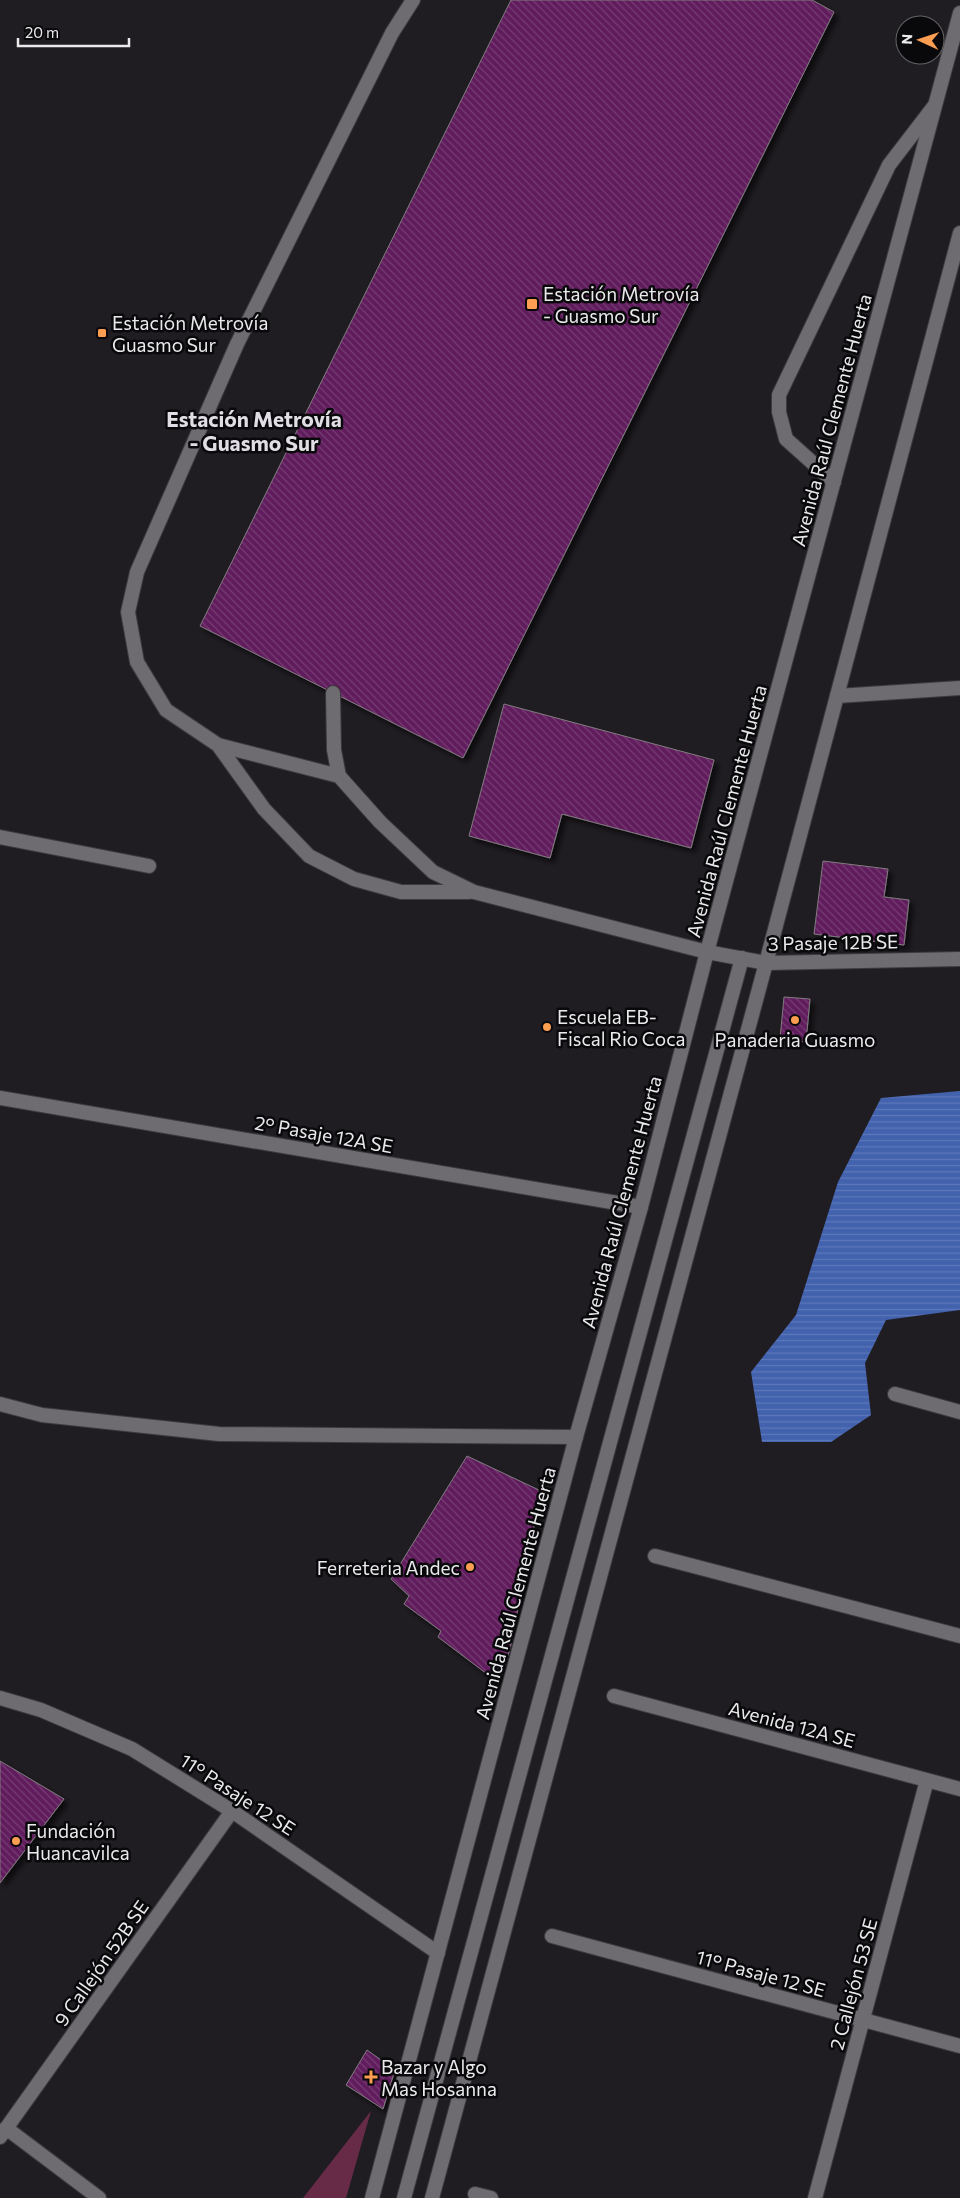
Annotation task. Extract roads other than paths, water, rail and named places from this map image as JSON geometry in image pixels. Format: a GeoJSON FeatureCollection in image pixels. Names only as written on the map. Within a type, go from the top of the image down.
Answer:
{"type":"FeatureCollection","features":[{"type":"Feature","properties":{"kind":"street"},"geometry":{"type":"LineString","coordinates":[[340,776],[218,745],[166,710],[137,662],[128,612],[137,572],[237,344],[392,33],[413,0]]}},
{"type":"Feature","properties":{"kind":"street","name":"Avenida Raúl Clemente Huerta"},"geometry":{"type":"LineString","coordinates":[[372,2198],[576,1437],[641,1207],[707,952],[960,13]]}},
{"type":"Feature","properties":{"kind":"street"},"geometry":{"type":"LineString","coordinates":[[834,482],[786,439],[780,412],[779,395],[889,165],[935,104]]}},
{"type":"Feature","properties":{"kind":"street"},"geometry":{"type":"LineString","coordinates":[[432,2198],[766,963],[960,233]]}},
{"type":"Feature","properties":{"kind":"street"},"geometry":{"type":"LineString","coordinates":[[837,696],[960,688]]}},
{"type":"Feature","properties":{"kind":"street"},"geometry":{"type":"LineString","coordinates":[[333,693],[334,750],[340,776],[380,822],[432,872],[474,892]]}},
{"type":"Feature","properties":{"kind":"street"},"geometry":{"type":"LineString","coordinates":[[218,745],[264,809],[309,856],[354,878],[401,892],[474,892]]}},
{"type":"Feature","properties":{"kind":"street"},"geometry":{"type":"LineString","coordinates":[[0,837],[33,845],[149,866]]}},
{"type":"Feature","properties":{"kind":"street","name":"3 Pasaje 12B SE"},"geometry":{"type":"LineString","coordinates":[[474,892],[707,952],[766,963],[960,959]]}},
{"type":"Feature","properties":{"kind":"street"},"geometry":{"type":"LineString","coordinates":[[404,2198],[742,958]]}},
{"type":"Feature","properties":{"kind":"street","name":"2° Pasaje 12A SE"},"geometry":{"type":"LineString","coordinates":[[0,1098],[641,1207]]}},
{"type":"Feature","properties":{"kind":"street"},"geometry":{"type":"LineString","coordinates":[[895,1394],[960,1412]]}},
{"type":"Feature","properties":{"kind":"street"},"geometry":{"type":"LineString","coordinates":[[0,1404],[42,1415],[218,1434],[576,1437]]}},
{"type":"Feature","properties":{"kind":"street"},"geometry":{"type":"LineString","coordinates":[[655,1556],[960,1636]]}},
{"type":"Feature","properties":{"kind":"street","name":"Avenida 12A SE"},"geometry":{"type":"LineString","coordinates":[[614,1696],[960,1789]]}},
{"type":"Feature","properties":{"kind":"street","name":"11° Pasaje 12 SE"},"geometry":{"type":"LineString","coordinates":[[0,1698],[41,1710],[132,1749],[232,1811],[438,1953]]}},
{"type":"Feature","properties":{"kind":"street","name":"2 Callejón 53 SE"},"geometry":{"type":"LineString","coordinates":[[815,2198],[928,1780]]}},
{"type":"Feature","properties":{"kind":"street","name":"9 Callejón 52B SE"},"geometry":{"type":"LineString","coordinates":[[3,2132],[232,1811]]}},
{"type":"Feature","properties":{"kind":"street","name":"11° Pasaje 12 SE"},"geometry":{"type":"LineString","coordinates":[[552,1936],[960,2046]]}},
{"type":"Feature","properties":{"kind":"street"},"geometry":{"type":"LineString","coordinates":[[3,2132],[99,2198]]}},
{"type":"Feature","properties":{"kind":"street"},"geometry":{"type":"LineString","coordinates":[[475,2194],[491,2198]]}},
{"type":"Feature","properties":{"kind":"water"},"geometry":{"type":"Polygon","coordinates":[[[960,1091],[960,1310],[886,1320],[865,1363],[871,1415],[831,1442],[762,1442],[751,1372],[796,1315],[838,1182],[881,1098],[960,1091]]]}},
{"type":"Feature","properties":{"kind":"place","name":"Estación Metrovía - Guasmo Sur"},"geometry":{"type":"Point","coordinates":[532,304]}},
{"type":"Feature","properties":{"kind":"place","name":"Estación Metrovía Guasmo Sur"},"geometry":{"type":"Point","coordinates":[102,333]}},
{"type":"Feature","properties":{"kind":"place","name":"Panaderia Guasmo"},"geometry":{"type":"Point","coordinates":[795,1020]}},
{"type":"Feature","properties":{"kind":"place","name":"Escuela EB- Fiscal Rio Coca"},"geometry":{"type":"Point","coordinates":[547,1027]}},
{"type":"Feature","properties":{"kind":"place","name":"Ferreteria Andec"},"geometry":{"type":"Point","coordinates":[470,1567]}},
{"type":"Feature","properties":{"kind":"place","name":"Fundación Huancavilca"},"geometry":{"type":"Point","coordinates":[16,1841]}},
{"type":"Feature","properties":{"kind":"place","name":"Bazar y Algo Mas Hosanna"},"geometry":{"type":"Point","coordinates":[371,2077]}},
{"type":"Feature","properties":{"kind":"district","name":"Estación Metrovía - Guasmo Sur"},"geometry":{"type":"Point","coordinates":[254,430]}}]}
